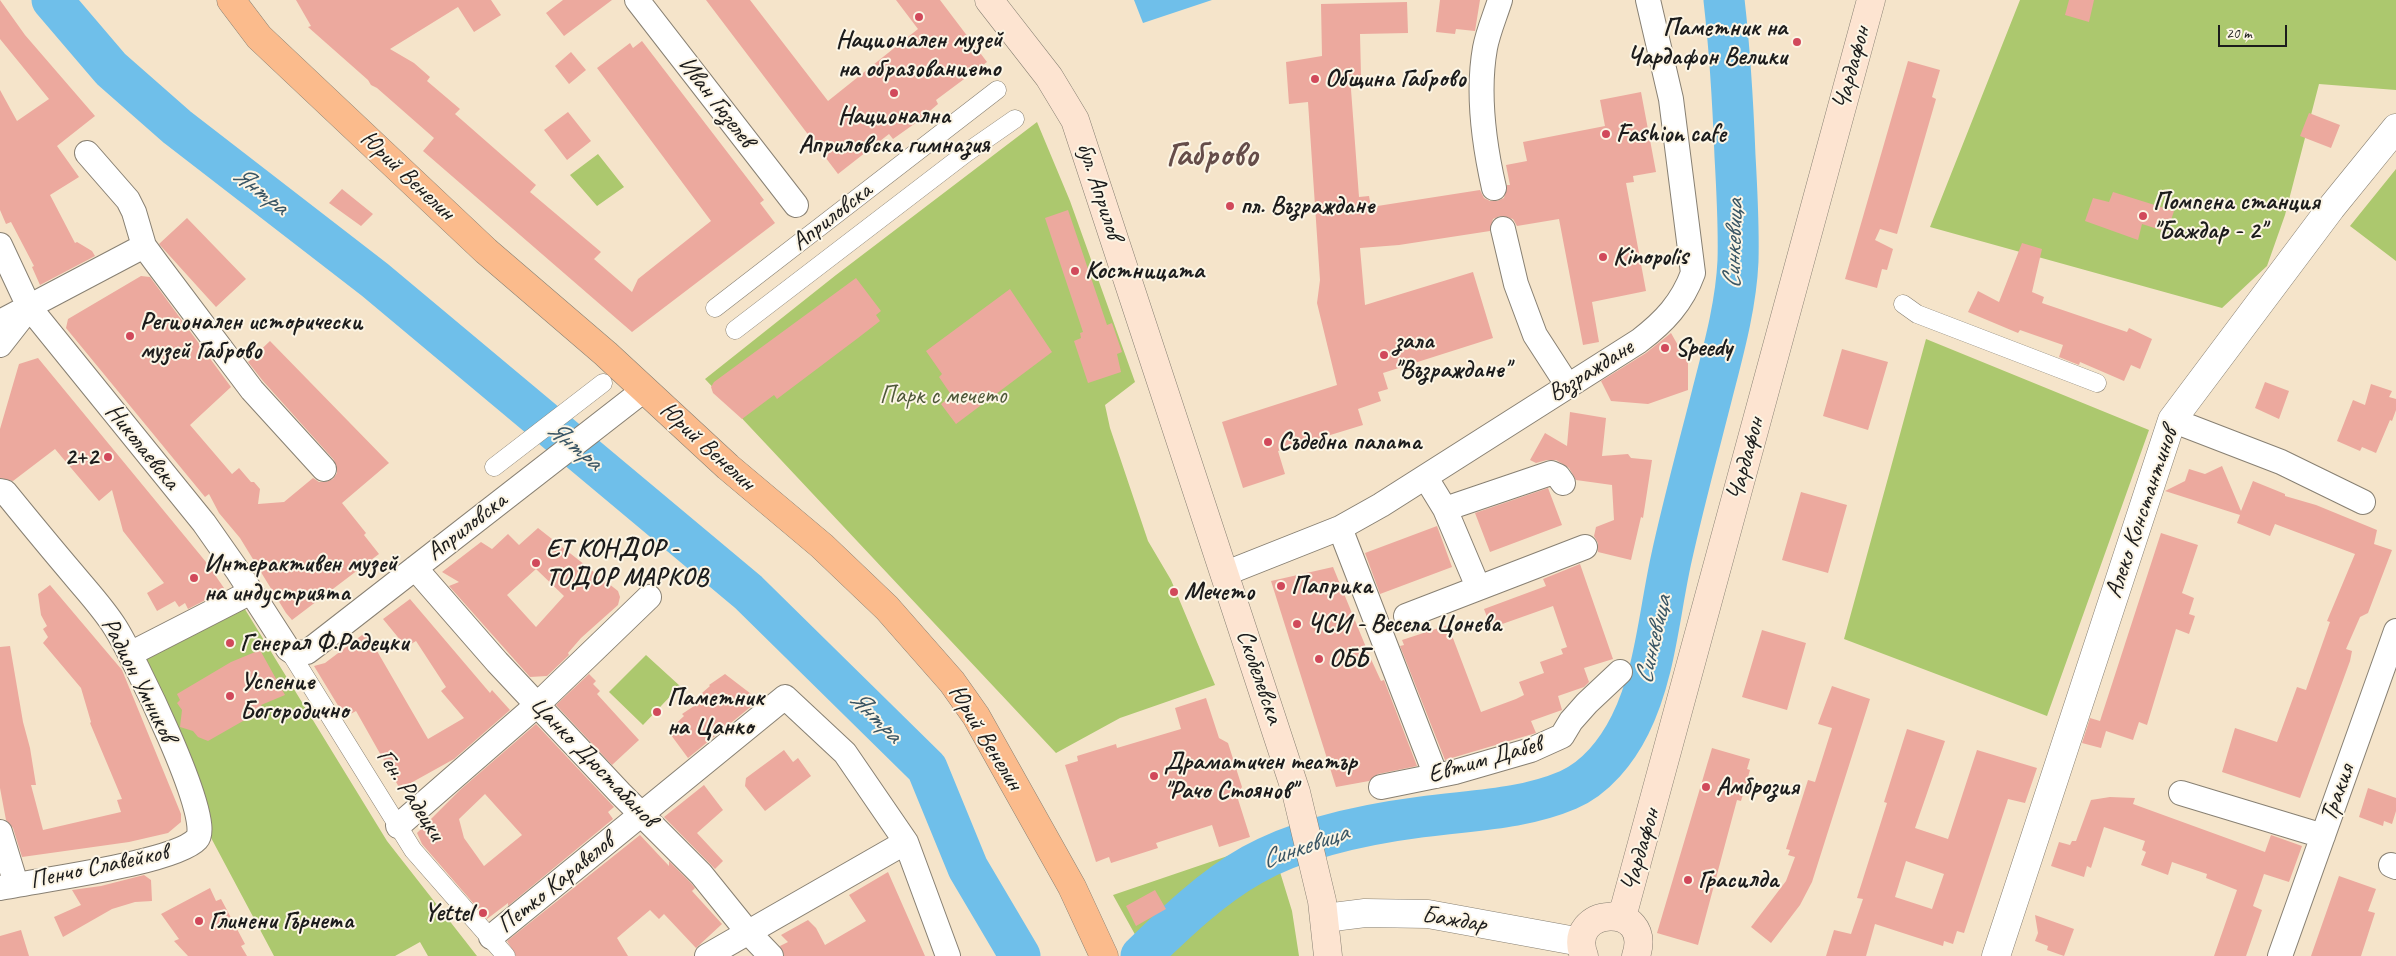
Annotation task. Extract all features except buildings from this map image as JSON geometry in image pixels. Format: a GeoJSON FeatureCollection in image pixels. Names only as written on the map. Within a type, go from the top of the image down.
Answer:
{"type":"FeatureCollection","features":[{"type":"Feature","properties":{"kind":"main road","name":"Юрий Венелин"},"geometry":{"type":"LineString","coordinates":[[231,0],[251,28],[486,251],[606,354],[728,467],[822,546],[887,608],[952,682],[1002,760],[1072,887],[1102,949]]}},
{"type":"Feature","properties":{"kind":"main road","name":"бул. Априлов"},"geometry":{"type":"LineString","coordinates":[[990,0],[1049,77],[1075,120],[1224,574]]}},
{"type":"Feature","properties":{"kind":"main road","name":"Чардафон"},"geometry":{"type":"LineString","coordinates":[[1622,917],[1871,0]]}},
{"type":"Feature","properties":{"kind":"main road","name":"Скобелевска"},"geometry":{"type":"LineString","coordinates":[[1224,574],[1303,813],[1323,908],[1328,956]]}},
{"type":"Feature","properties":{"kind":"main road"},"geometry":{"type":"LineString","coordinates":[[1583,949],[1588,926],[1595,919],[1613,915],[1622,917],[1635,930],[1642,953]]}},
{"type":"Feature","properties":{"kind":"street","name":"Иван Гюзелев"},"geometry":{"type":"LineString","coordinates":[[637,0],[796,205]]}},
{"type":"Feature","properties":{"kind":"street"},"geometry":{"type":"LineString","coordinates":[[1494,188],[1484,131],[1482,89],[1485,48],[1500,0]]}},
{"type":"Feature","properties":{"kind":"street","name":"Възраждане"},"geometry":{"type":"LineString","coordinates":[[1224,574],[1340,528],[1426,478],[1638,341],[1660,324],[1675,308],[1687,289],[1693,273],[1671,99],[1648,0]]}},
{"type":"Feature","properties":{"kind":"street","name":"Априловска"},"geometry":{"type":"LineString","coordinates":[[715,308],[997,90]]}},
{"type":"Feature","properties":{"kind":"street","name":"Априловска"},"geometry":{"type":"LineString","coordinates":[[735,330],[966,153],[1015,119]]}},
{"type":"Feature","properties":{"kind":"street","name":"Алеко Константинов"},"geometry":{"type":"LineString","coordinates":[[1996,956],[2172,420],[2331,208],[2396,128]]}},
{"type":"Feature","properties":{"kind":"street"},"geometry":{"type":"LineString","coordinates":[[87,153],[128,200],[134,212],[144,246],[252,390],[324,469]]}},
{"type":"Feature","properties":{"kind":"street"},"geometry":{"type":"LineString","coordinates":[[1503,229],[1516,284],[1535,335],[1568,386]]}},
{"type":"Feature","properties":{"kind":"street","name":"Николаевска"},"geometry":{"type":"LineString","coordinates":[[0,245],[29,307],[204,523],[288,648]]}},
{"type":"Feature","properties":{"kind":"street"},"geometry":{"type":"LineString","coordinates":[[0,322],[144,246]]}},
{"type":"Feature","properties":{"kind":"street"},"geometry":{"type":"LineString","coordinates":[[1903,304],[1917,314],[2097,383]]}},
{"type":"Feature","properties":{"kind":"street"},"geometry":{"type":"LineString","coordinates":[[0,345],[29,307]]}},
{"type":"Feature","properties":{"kind":"street"},"geometry":{"type":"LineString","coordinates":[[494,467],[601,386]]}},
{"type":"Feature","properties":{"kind":"street","name":"Априловска"},"geometry":{"type":"LineString","coordinates":[[288,648],[294,653],[307,652],[644,390]]}},
{"type":"Feature","properties":{"kind":"street"},"geometry":{"type":"LineString","coordinates":[[2172,420],[2281,462],[2364,502]]}},
{"type":"Feature","properties":{"kind":"street"},"geometry":{"type":"LineString","coordinates":[[1445,509],[1551,473],[1558,476],[1563,483]]}},
{"type":"Feature","properties":{"kind":"street"},"geometry":{"type":"LineString","coordinates":[[1426,478],[1445,509],[1478,587]]}},
{"type":"Feature","properties":{"kind":"street","name":"Радион Умников"},"geometry":{"type":"LineString","coordinates":[[0,491],[5,492],[115,627],[153,700],[198,813]]}},
{"type":"Feature","properties":{"kind":"street"},"geometry":{"type":"LineString","coordinates":[[1340,528],[1436,776]]}},
{"type":"Feature","properties":{"kind":"street"},"geometry":{"type":"LineString","coordinates":[[1406,616],[1585,547]]}},
{"type":"Feature","properties":{"kind":"street","name":"Цанко Дюстабанов"},"geometry":{"type":"LineString","coordinates":[[415,568],[538,704],[701,874],[747,932],[771,956]]}},
{"type":"Feature","properties":{"kind":"street"},"geometry":{"type":"LineString","coordinates":[[130,654],[251,592]]}},
{"type":"Feature","properties":{"kind":"street"},"geometry":{"type":"LineString","coordinates":[[398,826],[538,704],[649,597]]}},
{"type":"Feature","properties":{"kind":"street","name":"Тракия"},"geometry":{"type":"LineString","coordinates":[[2280,956],[2396,630]]}},
{"type":"Feature","properties":{"kind":"street","name":"Ген. Радецки"},"geometry":{"type":"LineString","coordinates":[[288,648],[413,850],[506,956]]}},
{"type":"Feature","properties":{"kind":"street","name":"Евтим Дабев"},"geometry":{"type":"LineString","coordinates":[[1381,787],[1455,772],[1531,750],[1562,736],[1571,721],[1587,703],[1620,672]]}},
{"type":"Feature","properties":{"kind":"street","name":"Петко Каравелов"},"geometry":{"type":"LineString","coordinates":[[490,937],[785,697],[845,752],[906,842]]}},
{"type":"Feature","properties":{"kind":"street"},"geometry":{"type":"LineString","coordinates":[[2181,793],[2323,836]]}},
{"type":"Feature","properties":{"kind":"street","name":"Пенчо Славейков"},"geometry":{"type":"LineString","coordinates":[[8,886],[158,858],[190,846],[199,837],[201,824],[198,813]]}},
{"type":"Feature","properties":{"kind":"street"},"geometry":{"type":"LineString","coordinates":[[0,832],[8,886]]}},
{"type":"Feature","properties":{"kind":"street"},"geometry":{"type":"LineString","coordinates":[[707,956],[906,842],[948,956]]}},
{"type":"Feature","properties":{"kind":"street","name":"Баждар"},"geometry":{"type":"LineString","coordinates":[[1323,908],[1365,913],[1428,914],[1583,949]]}},
{"type":"Feature","properties":{"kind":"street"},"geometry":{"type":"LineString","coordinates":[[747,932],[751,956]]}},
{"type":"Feature","properties":{"kind":"green space"},"geometry":{"type":"Polygon","coordinates":[[[2020,0],[2396,0],[2396,90],[2319,84],[2285,215],[2267,266],[2222,308],[1930,227],[2020,0]]]}},
{"type":"Feature","properties":{"kind":"green space","name":"Парк с мечето"},"geometry":{"type":"Polygon","coordinates":[[[1037,122],[1070,201],[1135,382],[1105,405],[1110,428],[1148,541],[1171,580],[1215,685],[1120,718],[1056,753],[705,379],[836,275],[1037,122]]]}},
{"type":"Feature","properties":{"kind":"green space"},"geometry":{"type":"Polygon","coordinates":[[[598,154],[624,187],[597,206],[570,175],[598,154]]]}},
{"type":"Feature","properties":{"kind":"green space"},"geometry":{"type":"Polygon","coordinates":[[[2396,169],[2396,261],[2350,226],[2396,169]]]}},
{"type":"Feature","properties":{"kind":"green space"},"geometry":{"type":"Polygon","coordinates":[[[1926,339],[2149,430],[2047,716],[1844,639],[1926,339]]]}},
{"type":"Feature","properties":{"kind":"green space"},"geometry":{"type":"Polygon","coordinates":[[[243,606],[387,841],[477,956],[428,956],[420,942],[395,956],[274,956],[209,834],[141,656],[243,606]]]}},
{"type":"Feature","properties":{"kind":"green space"},"geometry":{"type":"Polygon","coordinates":[[[646,655],[680,686],[643,725],[609,692],[646,655]]]}},
{"type":"Feature","properties":{"kind":"green space"},"geometry":{"type":"Polygon","coordinates":[[[1260,845],[1272,846],[1292,911],[1299,956],[1147,956],[1113,895],[1260,845]]]}},
{"type":"Feature","properties":{"kind":"water"},"geometry":{"type":"Polygon","coordinates":[[[1134,0],[1212,0],[1143,23],[1134,0]]]}},
{"type":"Feature","properties":{"kind":"waterway","name":"Янтра"},"geometry":{"type":"LineString","coordinates":[[52,0],[111,69],[177,127],[375,280],[748,592],[927,768],[968,868],[1020,956]]}},
{"type":"Feature","properties":{"kind":"waterway","name":"Синкевица"},"geometry":{"type":"LineString","coordinates":[[1141,956],[1180,919],[1222,884],[1271,855],[1312,840],[1356,828],[1400,820],[1496,808],[1550,797],[1568,790],[1588,778],[1605,763],[1625,735],[1638,706],[1651,665],[1676,539],[1725,346],[1735,295],[1738,261],[1738,208],[1731,78],[1724,0]]}},
{"type":"Feature","properties":{"kind":"place","name":"Национален музей на образованието"},"geometry":{"type":"Point","coordinates":[919,17]}},
{"type":"Feature","properties":{"kind":"place","name":"Паметник на Чардафон Велики"},"geometry":{"type":"Point","coordinates":[1797,42]}},
{"type":"Feature","properties":{"kind":"place","name":"Община Габрово"},"geometry":{"type":"Point","coordinates":[1315,79]}},
{"type":"Feature","properties":{"kind":"place","name":"Национална Априловска гимназия"},"geometry":{"type":"Point","coordinates":[894,93]}},
{"type":"Feature","properties":{"kind":"place","name":"Fashion cafe"},"geometry":{"type":"Point","coordinates":[1606,134]}},
{"type":"Feature","properties":{"kind":"place","name":"пл. Възраждане"},"geometry":{"type":"Point","coordinates":[1230,206]}},
{"type":"Feature","properties":{"kind":"place","name":"Помпена станция \"Баждар - 2\""},"geometry":{"type":"Point","coordinates":[2143,216]}},
{"type":"Feature","properties":{"kind":"place","name":"Kinopolis"},"geometry":{"type":"Point","coordinates":[1603,257]}},
{"type":"Feature","properties":{"kind":"place","name":"Костницата"},"geometry":{"type":"Point","coordinates":[1075,271]}},
{"type":"Feature","properties":{"kind":"place","name":"Регионален исторически музей Габрово"},"geometry":{"type":"Point","coordinates":[130,336]}},
{"type":"Feature","properties":{"kind":"place","name":"Speedy"},"geometry":{"type":"Point","coordinates":[1665,348]}},
{"type":"Feature","properties":{"kind":"place","name":"зала \"Възраждане\""},"geometry":{"type":"Point","coordinates":[1384,355]}},
{"type":"Feature","properties":{"kind":"place","name":"Съдебна палата"},"geometry":{"type":"Point","coordinates":[1268,442]}},
{"type":"Feature","properties":{"kind":"place","name":"2+2"},"geometry":{"type":"Point","coordinates":[108,457]}},
{"type":"Feature","properties":{"kind":"place","name":"ЕТ КОНДОР - ТОДОР МАРКОВ"},"geometry":{"type":"Point","coordinates":[536,563]}},
{"type":"Feature","properties":{"kind":"place","name":"Интерактивен музей на индустрията"},"geometry":{"type":"Point","coordinates":[194,578]}},
{"type":"Feature","properties":{"kind":"place","name":"Паприка"},"geometry":{"type":"Point","coordinates":[1281,586]}},
{"type":"Feature","properties":{"kind":"place","name":"Мечето"},"geometry":{"type":"Point","coordinates":[1174,592]}},
{"type":"Feature","properties":{"kind":"place","name":"ЧСИ - Весела Цонева"},"geometry":{"type":"Point","coordinates":[1297,624]}},
{"type":"Feature","properties":{"kind":"place","name":"Генерал Ф.Радецки"},"geometry":{"type":"Point","coordinates":[230,643]}},
{"type":"Feature","properties":{"kind":"place","name":"ОББ"},"geometry":{"type":"Point","coordinates":[1319,659]}},
{"type":"Feature","properties":{"kind":"place","name":"Успение Богородично"},"geometry":{"type":"Point","coordinates":[230,696]}},
{"type":"Feature","properties":{"kind":"place","name":"Паметник на Цанко"},"geometry":{"type":"Point","coordinates":[657,712]}},
{"type":"Feature","properties":{"kind":"place","name":"Драматичен театър \"Рачо Стоянов\""},"geometry":{"type":"Point","coordinates":[1154,776]}},
{"type":"Feature","properties":{"kind":"place","name":"Амброзия"},"geometry":{"type":"Point","coordinates":[1706,787]}},
{"type":"Feature","properties":{"kind":"place","name":"Грасилда"},"geometry":{"type":"Point","coordinates":[1688,880]}},
{"type":"Feature","properties":{"kind":"place","name":"Yettel"},"geometry":{"type":"Point","coordinates":[483,913]}},
{"type":"Feature","properties":{"kind":"place","name":"Глинени Гърнета"},"geometry":{"type":"Point","coordinates":[199,921]}},
{"type":"Feature","properties":{"kind":"district","name":"Габрово"},"geometry":{"type":"Point","coordinates":[1212,156]}}]}
